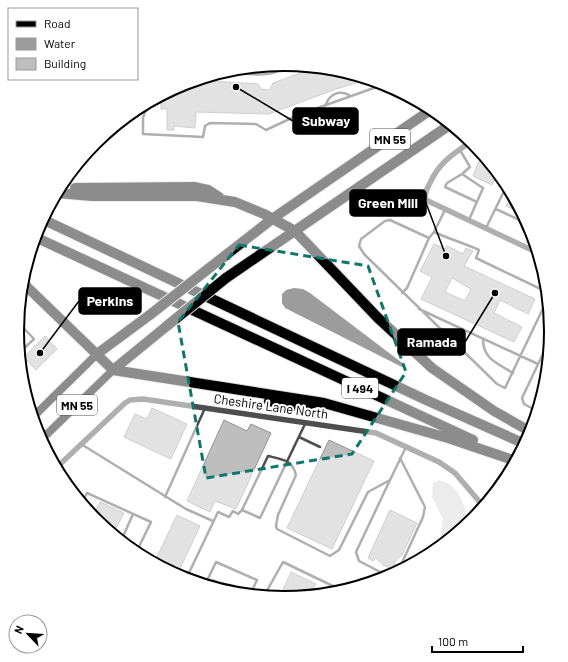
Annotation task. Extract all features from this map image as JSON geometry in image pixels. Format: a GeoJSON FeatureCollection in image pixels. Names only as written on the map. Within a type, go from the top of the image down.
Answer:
{"type":"FeatureCollection","features":[{"type":"Feature","properties":{"kind":"highway","name":"MN 55"},"geometry":{"type":"LineString","coordinates":[[98,354],[272,219],[426,113]]}},
{"type":"Feature","properties":{"kind":"highway","name":"MN 55"},"geometry":{"type":"LineString","coordinates":[[113,370],[226,278],[445,128]]}},
{"type":"Feature","properties":{"kind":"highway"},"geometry":{"type":"LineString","coordinates":[[67,188],[109,189],[194,187],[208,190],[224,200]]}},
{"type":"Feature","properties":{"kind":"highway"},"geometry":{"type":"LineString","coordinates":[[64,194],[92,196],[197,196],[224,200],[264,214],[295,231],[378,318],[432,368],[494,411],[525,428]]}},
{"type":"Feature","properties":{"kind":"highway","name":"I 494"},"geometry":{"type":"LineString","coordinates":[[48,223],[418,396],[519,441]]}},
{"type":"Feature","properties":{"kind":"highway","name":"I 494"},"geometry":{"type":"LineString","coordinates":[[41,240],[511,458]]}},
{"type":"Feature","properties":{"kind":"highway"},"geometry":{"type":"LineString","coordinates":[[28,287],[113,370],[316,402],[448,438],[510,458]]}},
{"type":"Feature","properties":{"kind":"main road","name":"MN 55"},"geometry":{"type":"LineString","coordinates":[[37,412],[98,354]]}},
{"type":"Feature","properties":{"kind":"main road","name":"MN 55"},"geometry":{"type":"LineString","coordinates":[[46,435],[113,370]]}},
{"type":"Feature","properties":{"kind":"street"},"geometry":{"type":"LineString","coordinates":[[466,146],[444,161],[436,169],[425,197],[429,202],[445,210],[531,250]]}},
{"type":"Feature","properties":{"kind":"street","name":"Cheshire Lane North"},"geometry":{"type":"LineString","coordinates":[[61,464],[125,403],[130,400],[143,399],[376,433],[439,462],[455,473],[479,502]]}},
{"type":"Feature","properties":{"kind":"lane"},"geometry":{"type":"LineString","coordinates":[[246,74],[248,75],[268,72]]}},
{"type":"Feature","properties":{"kind":"lane"},"geometry":{"type":"LineString","coordinates":[[145,112],[143,118],[143,134],[203,137],[205,126],[210,123],[256,124],[266,130],[326,104],[374,87]]}},
{"type":"Feature","properties":{"kind":"lane"},"geometry":{"type":"LineString","coordinates":[[326,104],[331,96],[336,94],[341,93],[350,95]]}},
{"type":"Feature","properties":{"kind":"lane"},"geometry":{"type":"LineString","coordinates":[[460,150],[470,167],[447,184],[446,187],[477,202]]}},
{"type":"Feature","properties":{"kind":"lane"},"geometry":{"type":"LineString","coordinates":[[462,174],[483,188],[469,221]]}},
{"type":"Feature","properties":{"kind":"lane"},"geometry":{"type":"LineString","coordinates":[[486,229],[504,193]]}},
{"type":"Feature","properties":{"kind":"lane"},"geometry":{"type":"LineString","coordinates":[[402,293],[407,288],[429,238],[434,232],[445,210]]}},
{"type":"Feature","properties":{"kind":"lane"},"geometry":{"type":"LineString","coordinates":[[496,210],[519,220]]}},
{"type":"Feature","properties":{"kind":"lane"},"geometry":{"type":"LineString","coordinates":[[429,238],[390,220],[385,221],[361,239],[359,246],[364,254],[416,308],[497,384],[505,388],[543,309]]}},
{"type":"Feature","properties":{"kind":"lane"},"geometry":{"type":"LineString","coordinates":[[434,232],[460,244],[466,244],[479,250],[476,258],[541,289]]}},
{"type":"Feature","properties":{"kind":"lane"},"geometry":{"type":"LineString","coordinates":[[416,308],[538,364]]}},
{"type":"Feature","properties":{"kind":"lane"},"geometry":{"type":"LineString","coordinates":[[24,329],[34,339],[25,347]]}},
{"type":"Feature","properties":{"kind":"lane"},"geometry":{"type":"LineString","coordinates":[[483,339],[483,349],[491,359],[513,373]]}},
{"type":"Feature","properties":{"kind":"lane"},"geometry":{"type":"LineString","coordinates":[[532,408],[524,404],[522,398],[543,354]]}},
{"type":"Feature","properties":{"kind":"lane"},"geometry":{"type":"LineString","coordinates":[[165,497],[205,408]]}},
{"type":"Feature","properties":{"kind":"lane"},"geometry":{"type":"LineString","coordinates":[[242,510],[260,518],[306,422]]}},
{"type":"Feature","properties":{"kind":"lane"},"geometry":{"type":"LineString","coordinates":[[299,437],[320,447]]}},
{"type":"Feature","properties":{"kind":"lane"},"geometry":{"type":"LineString","coordinates":[[81,444],[165,497],[212,521]]}},
{"type":"Feature","properties":{"kind":"lane"},"geometry":{"type":"LineString","coordinates":[[380,572],[359,561],[356,552],[406,446]]}},
{"type":"Feature","properties":{"kind":"lane"},"geometry":{"type":"LineString","coordinates":[[189,573],[212,521],[218,512],[229,518],[233,511],[238,514],[242,510],[268,456],[287,460],[295,469],[296,475],[278,515],[277,528],[330,556],[339,550],[368,492],[390,480]]}},
{"type":"Feature","properties":{"kind":"lane"},"geometry":{"type":"LineString","coordinates":[[400,458],[425,507],[423,517],[402,562]]}},
{"type":"Feature","properties":{"kind":"lane"},"geometry":{"type":"LineString","coordinates":[[85,497],[87,493],[151,522],[139,546]]}},
{"type":"Feature","properties":{"kind":"lane"},"geometry":{"type":"LineString","coordinates":[[124,535],[134,514]]}},
{"type":"Feature","properties":{"kind":"lane"},"geometry":{"type":"LineString","coordinates":[[208,579],[216,562],[257,580],[253,589]]}},
{"type":"Feature","properties":{"kind":"lane"},"geometry":{"type":"LineString","coordinates":[[267,590],[283,562],[334,586]]}},
{"type":"Feature","properties":{"kind":"highlighted area"},"geometry":{"type":"Polygon","coordinates":[[[239,245],[368,266],[406,372],[352,454],[206,478],[178,322],[239,245]]]}},
{"type":"Feature","properties":{"kind":"shaded area"},"geometry":{"type":"Polygon","coordinates":[[[439,480],[452,486],[460,497],[467,516],[441,538],[443,519],[432,497],[433,483],[439,480]]]}},
{"type":"Feature","properties":{"kind":"water"},"geometry":{"type":"Polygon","coordinates":[[[294,288],[303,289],[310,293],[405,365],[404,368],[285,308],[282,303],[282,294],[286,290],[294,288]]]}},
{"type":"Feature","properties":{"kind":"building"},"geometry":{"type":"Polygon","coordinates":[[[303,72],[335,76],[358,82],[269,114],[196,112],[195,128],[174,126],[174,130],[167,130],[167,109],[161,109],[161,102],[169,98],[213,81],[258,84],[261,89],[270,90],[273,83],[303,72]]]}},
{"type":"Feature","properties":{"kind":"building"},"geometry":{"type":"Polygon","coordinates":[[[479,161],[495,180],[492,185],[473,176],[479,161]]]}},
{"type":"Feature","properties":{"kind":"building"},"geometry":{"type":"Polygon","coordinates":[[[509,201],[513,209],[506,206],[509,201]]]}},
{"type":"Feature","properties":{"kind":"building"},"geometry":{"type":"Polygon","coordinates":[[[434,244],[445,249],[447,246],[463,254],[466,248],[473,251],[464,266],[535,299],[528,314],[500,300],[494,313],[522,327],[514,342],[421,299],[432,277],[420,271],[434,244]],[[452,278],[445,292],[465,301],[471,289],[452,278]]]}},
{"type":"Feature","properties":{"kind":"building"},"geometry":{"type":"Polygon","coordinates":[[[45,336],[57,349],[36,370],[26,359],[25,356],[45,336]]]}},
{"type":"Feature","properties":{"kind":"building"},"geometry":{"type":"Polygon","coordinates":[[[152,408],[187,424],[171,459],[124,437],[135,414],[147,419],[152,408]]]}},
{"type":"Feature","properties":{"kind":"building"},"geometry":{"type":"Polygon","coordinates":[[[224,420],[247,431],[251,424],[271,433],[236,509],[215,501],[210,512],[187,501],[224,420]]]}},
{"type":"Feature","properties":{"kind":"building"},"geometry":{"type":"Polygon","coordinates":[[[329,440],[374,461],[332,549],[287,528],[329,440]]]}},
{"type":"Feature","properties":{"kind":"building"},"geometry":{"type":"Polygon","coordinates":[[[100,502],[124,513],[116,528],[96,510],[100,502]]]}},
{"type":"Feature","properties":{"kind":"building"},"geometry":{"type":"Polygon","coordinates":[[[390,510],[417,523],[402,555],[394,562],[396,565],[390,568],[383,565],[376,558],[373,561],[368,558],[390,510]]]}},
{"type":"Feature","properties":{"kind":"building"},"geometry":{"type":"Polygon","coordinates":[[[177,515],[200,526],[180,569],[157,557],[177,515]]]}},
{"type":"Feature","properties":{"kind":"building"},"geometry":{"type":"Polygon","coordinates":[[[291,572],[316,584],[313,589],[282,591],[291,572]]]}},
{"type":"Feature","properties":{"kind":"building"},"geometry":{"type":"Polygon","coordinates":[[[213,579],[223,583],[217,582],[212,581],[213,579]]]}},
{"type":"Feature","properties":{"kind":"place","name":"Subway"},"geometry":{"type":"Point","coordinates":[236,87]}},
{"type":"Feature","properties":{"kind":"place","name":"Green Mill"},"geometry":{"type":"Point","coordinates":[446,256]}},
{"type":"Feature","properties":{"kind":"place","name":"Ramada"},"geometry":{"type":"Point","coordinates":[495,293]}},
{"type":"Feature","properties":{"kind":"place","name":"Perkins"},"geometry":{"type":"Point","coordinates":[40,353]}}]}
